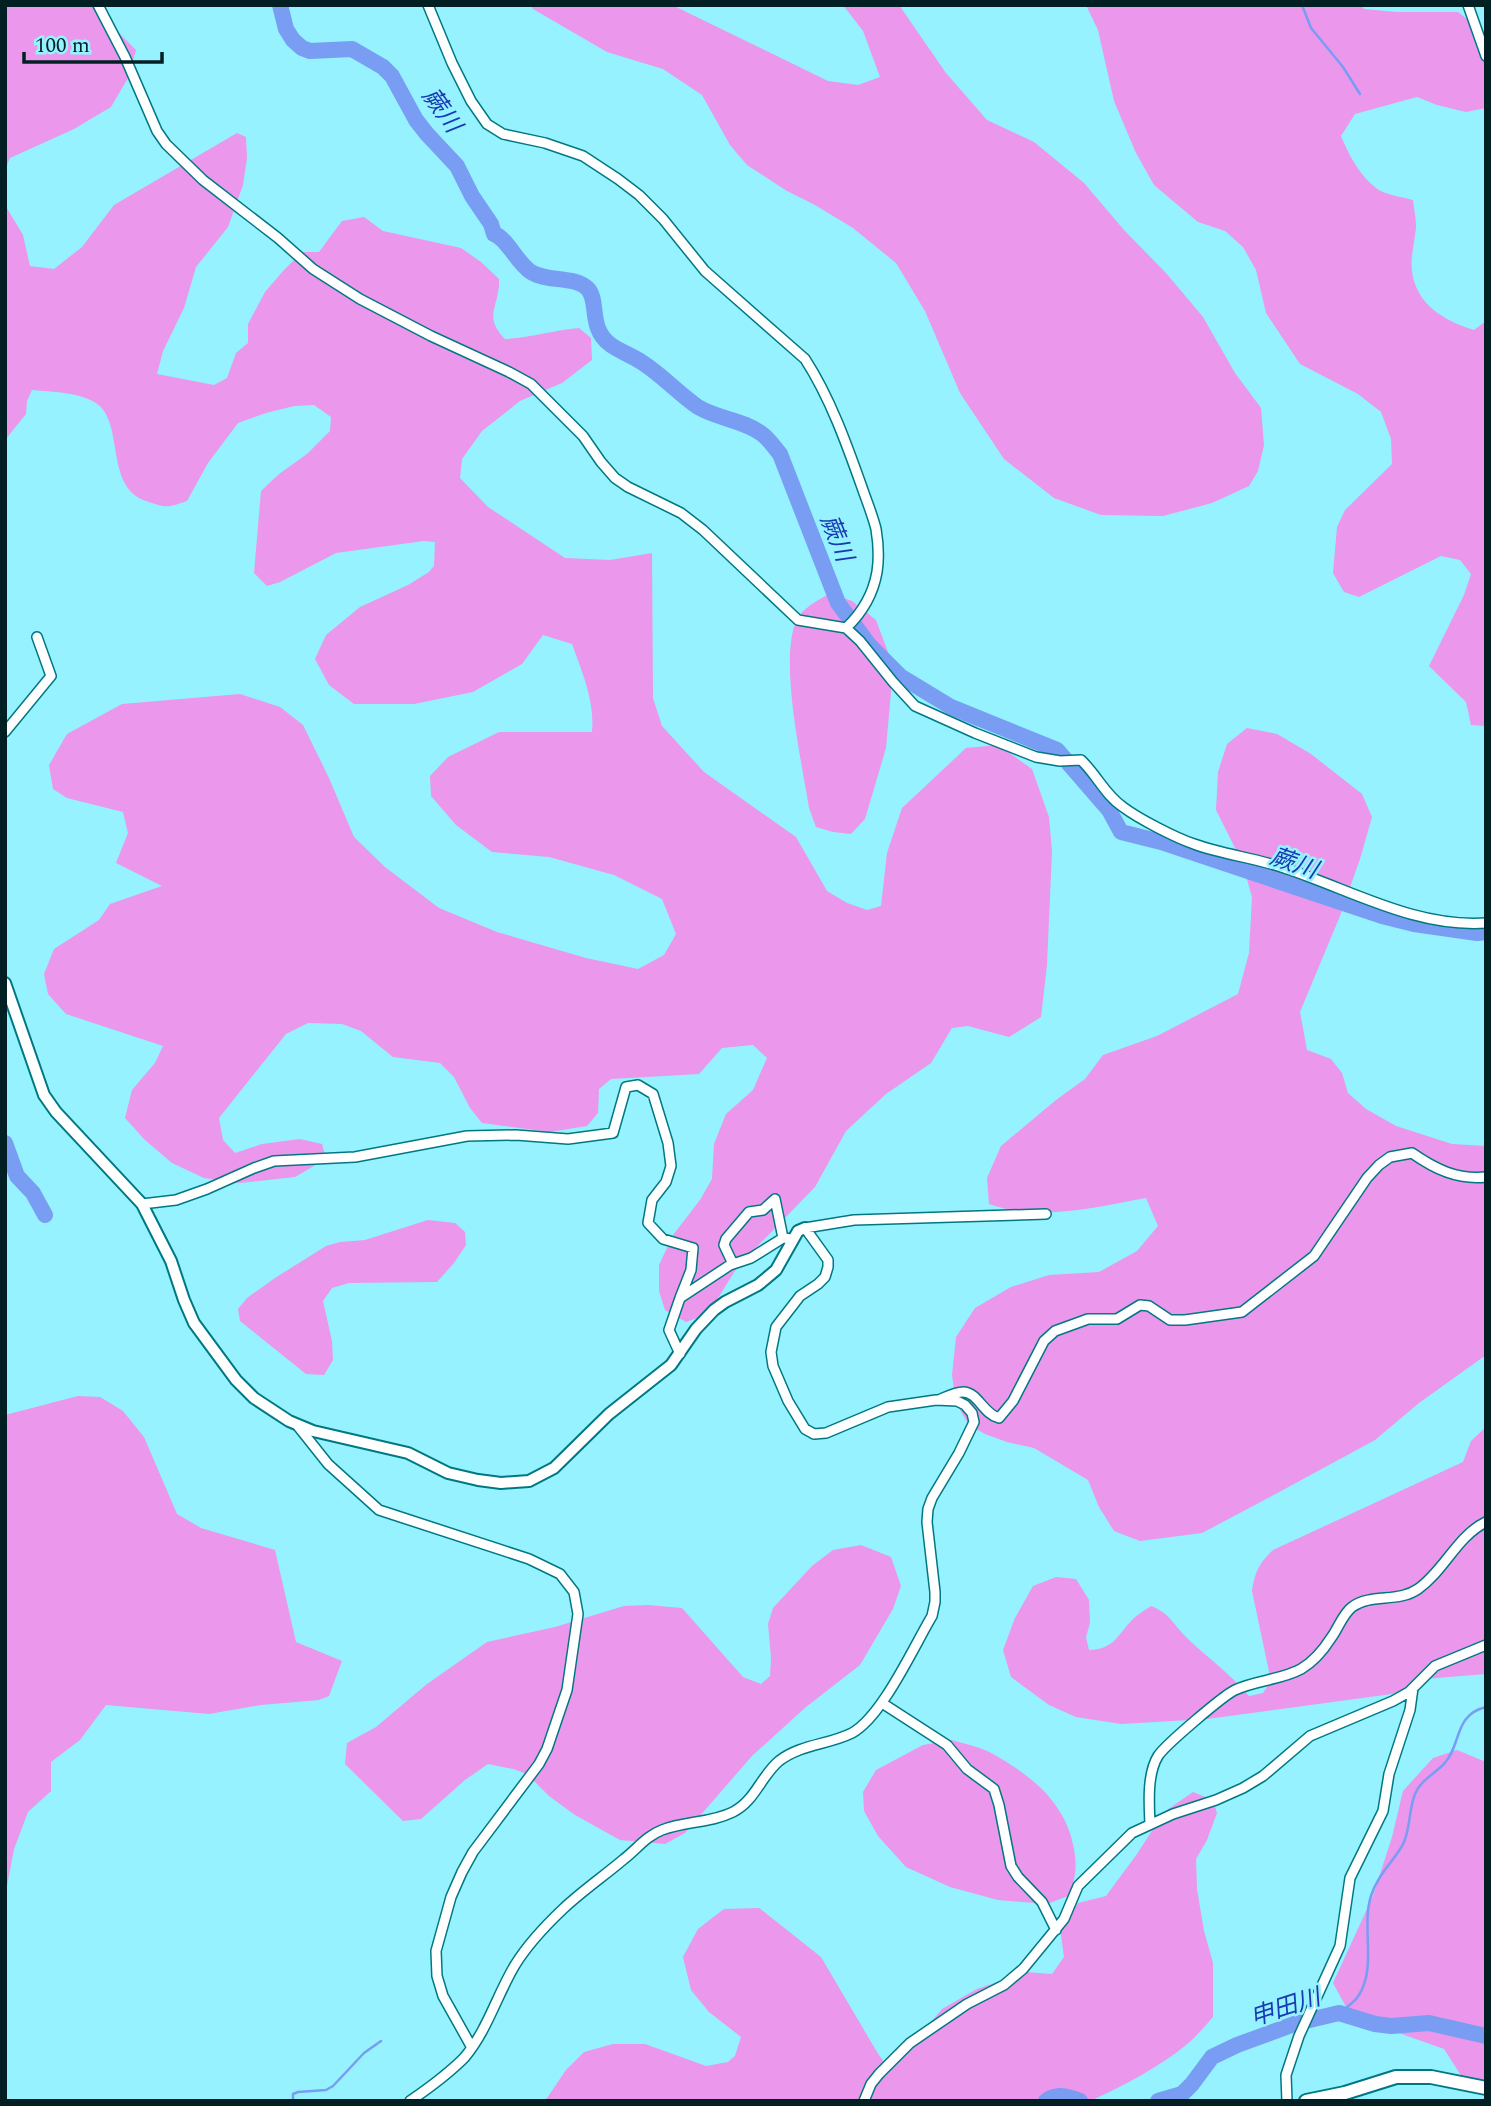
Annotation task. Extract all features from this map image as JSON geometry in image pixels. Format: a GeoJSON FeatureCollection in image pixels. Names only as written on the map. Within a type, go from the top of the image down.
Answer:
{"type":"FeatureCollection","features":[{"type":"Feature","properties":{"kind":"main road"},"geometry":{"type":"LineString","coordinates":[[1306,2101],[1396,2077],[1430,2077],[1486,2088]]}},
{"type":"Feature","properties":{"kind":"street"},"geometry":{"type":"LineString","coordinates":[[98,5],[125,57],[157,131],[173,152],[203,180],[313,269],[360,299],[531,384],[583,436],[600,462],[615,478],[681,513],[703,530],[798,620],[846,628],[915,706],[1036,757],[1060,761],[1081,760],[1107,794],[1124,808],[1193,844],[1288,869],[1394,909],[1446,921],[1486,923]]}},
{"type":"Feature","properties":{"kind":"street"},"geometry":{"type":"LineString","coordinates":[[428,5],[452,63],[471,101],[487,124],[503,134],[545,143],[583,156],[618,179],[663,219],[705,271],[805,359],[814,372],[856,470],[876,529],[877,571],[869,600],[861,614],[846,628]]}},
{"type":"Feature","properties":{"kind":"street"},"geometry":{"type":"LineString","coordinates":[[1468,5],[1486,56]]}},
{"type":"Feature","properties":{"kind":"street"},"geometry":{"type":"LineString","coordinates":[[5,732],[51,676],[37,637]]}},
{"type":"Feature","properties":{"kind":"street"},"geometry":{"type":"LineString","coordinates":[[5,983],[44,1095],[56,1112],[142,1204],[171,1261],[194,1323],[209,1345],[236,1381],[254,1398],[313,1431],[408,1453],[448,1473],[461,1476],[501,1483],[530,1481],[554,1468],[609,1414],[671,1365],[696,1329],[714,1310],[758,1285],[776,1269],[784,1257],[788,1239],[775,1199],[763,1210],[749,1212],[726,1239],[724,1245],[733,1264]]}},
{"type":"Feature","properties":{"kind":"street"},"geometry":{"type":"LineString","coordinates":[[142,1204],[176,1200],[274,1161],[355,1157],[467,1136],[516,1135],[568,1139],[613,1133],[626,1087],[638,1085],[653,1094],[668,1143],[671,1166],[666,1182],[652,1199],[648,1223],[663,1239],[693,1248],[691,1270],[669,1331],[680,1354]]}},
{"type":"Feature","properties":{"kind":"street"},"geometry":{"type":"LineString","coordinates":[[805,1228],[828,1260],[828,1267],[825,1277],[800,1296],[781,1319],[772,1337],[771,1352],[773,1366],[788,1401],[800,1423],[814,1434],[826,1433],[888,1407],[936,1400],[960,1392],[973,1396],[990,1416],[999,1418],[1013,1401],[1044,1341],[1055,1331],[1072,1323],[1088,1319],[1117,1319],[1140,1305],[1149,1306],[1170,1320],[1242,1312],[1314,1256],[1367,1178],[1390,1157],[1412,1153],[1446,1173],[1486,1177]]}},
{"type":"Feature","properties":{"kind":"street"},"geometry":{"type":"LineString","coordinates":[[680,1298],[733,1264],[751,1258],[805,1228],[854,1220],[1046,1214]]}},
{"type":"Feature","properties":{"kind":"street"},"geometry":{"type":"LineString","coordinates":[[410,2101],[465,2056],[485,2026],[514,1966],[532,1939],[565,1907],[650,1835],[735,1811],[750,1800],[777,1763],[789,1754],[855,1731],[882,1703],[932,1616],[935,1592],[928,1510],[974,1422],[972,1413],[965,1405],[957,1401],[936,1400]]}},
{"type":"Feature","properties":{"kind":"street"},"geometry":{"type":"LineString","coordinates":[[297,1424],[328,1464],[379,1510],[529,1559],[559,1574],[574,1592],[578,1614],[567,1690],[547,1749],[468,1862],[451,1897],[436,1951],[437,1976],[443,1996],[471,2046]]}},
{"type":"Feature","properties":{"kind":"street"},"geometry":{"type":"LineString","coordinates":[[1150,1824],[1152,1774],[1158,1756],[1205,1713],[1234,1690],[1303,1668],[1331,1639],[1352,1607],[1368,1600],[1402,1597],[1421,1587],[1470,1533],[1486,1522]]}},
{"type":"Feature","properties":{"kind":"street"},"geometry":{"type":"LineString","coordinates":[[864,2101],[871,2084],[910,2043],[967,2004],[1004,1985],[1023,1969],[1064,1919],[1078,1886],[1132,1833],[1243,1788],[1263,1776],[1310,1737],[1393,1700],[1413,1688],[1435,1666],[1486,1645]]}},
{"type":"Feature","properties":{"kind":"street"},"geometry":{"type":"LineString","coordinates":[[1287,2101],[1286,2075],[1316,1994],[1340,1946],[1350,1878],[1383,1811],[1389,1774],[1410,1710],[1413,1688]]}},
{"type":"Feature","properties":{"kind":"street"},"geometry":{"type":"LineString","coordinates":[[882,1703],[947,1745],[967,1769],[994,1789],[1011,1866],[1042,1902],[1056,1930]]}},
{"type":"Feature","properties":{"kind":"shaded area"},"geometry":{"type":"Polygon","coordinates":[[[5,5],[91,5],[136,50],[128,78],[111,107],[74,129],[10,158],[5,169],[5,5]]]}},
{"type":"Feature","properties":{"kind":"shaded area"},"geometry":{"type":"Polygon","coordinates":[[[531,5],[672,5],[828,81],[858,85],[880,77],[863,31],[843,5],[899,5],[946,73],[987,120],[1034,142],[1084,183],[1203,317],[1235,373],[1261,408],[1264,445],[1258,471],[1249,486],[1212,503],[1163,516],[1101,515],[1054,498],[1004,459],[960,393],[925,311],[896,263],[853,228],[747,165],[730,145],[702,95],[663,69],[607,52],[533,9],[531,5]]]}},
{"type":"Feature","properties":{"kind":"shaded area"},"geometry":{"type":"Polygon","coordinates":[[[1086,5],[1360,5],[1364,9],[1397,12],[1458,12],[1486,34],[1486,108],[1466,112],[1417,97],[1355,114],[1341,136],[1355,164],[1370,183],[1394,196],[1413,200],[1416,227],[1412,271],[1419,293],[1426,302],[1453,322],[1474,330],[1486,321],[1486,726],[1471,725],[1466,702],[1429,666],[1464,595],[1471,574],[1460,560],[1441,556],[1359,597],[1344,592],[1333,573],[1337,527],[1345,510],[1392,464],[1391,439],[1381,412],[1358,394],[1300,364],[1266,313],[1256,270],[1243,247],[1225,231],[1198,222],[1154,185],[1136,153],[1114,101],[1098,30],[1086,5]]]}},
{"type":"Feature","properties":{"kind":"shaded area"},"geometry":{"type":"Polygon","coordinates":[[[237,133],[246,137],[247,158],[243,185],[228,227],[196,267],[184,308],[163,351],[157,374],[214,385],[227,378],[236,353],[248,343],[248,324],[265,292],[302,252],[319,252],[342,221],[364,217],[383,231],[461,248],[499,279],[493,317],[494,324],[505,339],[579,328],[591,338],[592,360],[562,383],[520,401],[482,431],[462,459],[460,478],[488,507],[565,558],[610,560],[652,553],[653,698],[662,726],[704,772],[796,837],[827,891],[847,903],[867,910],[881,906],[887,853],[902,808],[966,748],[998,745],[1032,769],[1049,817],[1052,851],[1047,965],[1041,1017],[1009,1037],[968,1026],[952,1028],[931,1063],[886,1094],[846,1131],[815,1187],[738,1266],[708,1314],[686,1322],[665,1310],[659,1291],[659,1265],[673,1235],[700,1200],[712,1179],[714,1144],[726,1114],[753,1090],[767,1058],[753,1045],[722,1048],[699,1074],[611,1079],[599,1089],[598,1113],[587,1126],[550,1132],[482,1123],[470,1108],[454,1077],[440,1063],[393,1057],[361,1031],[342,1024],[308,1023],[286,1034],[219,1118],[223,1140],[235,1153],[262,1144],[300,1139],[322,1144],[326,1159],[295,1177],[240,1183],[204,1178],[172,1163],[125,1118],[132,1090],[155,1063],[163,1046],[66,1014],[48,994],[44,974],[54,949],[99,920],[110,904],[162,886],[116,863],[128,833],[123,812],[67,798],[53,789],[49,765],[67,734],[122,704],[240,694],[280,707],[303,725],[354,837],[385,867],[439,908],[497,932],[586,958],[638,969],[664,955],[676,934],[662,899],[614,875],[549,857],[492,852],[456,825],[431,796],[430,776],[448,757],[499,732],[592,732],[590,698],[572,644],[543,635],[522,664],[473,692],[414,704],[354,704],[329,685],[315,659],[326,635],[360,607],[429,572],[434,566],[435,542],[424,541],[336,553],[267,586],[254,573],[261,491],[307,454],[330,431],[331,417],[314,405],[294,406],[238,423],[208,463],[187,501],[167,506],[146,501],[133,494],[119,469],[105,412],[89,399],[65,393],[32,390],[27,401],[26,414],[5,440],[5,205],[23,235],[30,266],[54,269],[82,247],[114,205],[237,133]]]}},
{"type":"Feature","properties":{"kind":"shaded area"},"geometry":{"type":"Polygon","coordinates":[[[831,593],[852,601],[876,620],[888,652],[891,692],[886,748],[865,819],[851,834],[816,827],[809,808],[791,689],[791,642],[797,619],[805,609],[831,593]]]}},
{"type":"Feature","properties":{"kind":"shaded area"},"geometry":{"type":"Polygon","coordinates":[[[1247,728],[1277,734],[1311,754],[1362,794],[1372,817],[1340,916],[1300,1012],[1307,1050],[1331,1059],[1342,1073],[1348,1093],[1366,1109],[1396,1126],[1452,1144],[1486,1146],[1486,1355],[1419,1403],[1375,1440],[1270,1497],[1202,1533],[1140,1541],[1114,1531],[1099,1507],[1088,1480],[1034,1448],[1007,1442],[969,1425],[956,1403],[952,1375],[956,1337],[975,1308],[1011,1287],[1049,1275],[1099,1272],[1137,1251],[1158,1226],[1146,1198],[1088,1209],[1047,1212],[1028,1212],[989,1204],[987,1178],[1001,1146],[1085,1079],[1103,1055],[1157,1036],[1238,994],[1249,953],[1252,897],[1242,862],[1216,810],[1218,772],[1227,744],[1247,728]]]}},
{"type":"Feature","properties":{"kind":"shaded area"},"geometry":{"type":"Polygon","coordinates":[[[428,1220],[455,1223],[465,1232],[466,1245],[454,1263],[437,1282],[349,1283],[332,1288],[323,1301],[332,1341],[333,1360],[324,1375],[306,1374],[240,1321],[238,1309],[247,1298],[326,1246],[365,1240],[428,1220]]]}},
{"type":"Feature","properties":{"kind":"shaded area"},"geometry":{"type":"Polygon","coordinates":[[[78,1396],[100,1397],[123,1411],[144,1437],[177,1514],[201,1528],[275,1550],[296,1642],[342,1661],[329,1696],[319,1700],[261,1705],[209,1714],[106,1705],[80,1740],[51,1762],[51,1791],[28,1812],[14,1849],[6,1891],[5,1964],[5,1415],[78,1396]]]}},
{"type":"Feature","properties":{"kind":"shaded area"},"geometry":{"type":"Polygon","coordinates":[[[1486,1427],[1486,1674],[1424,1679],[1392,1694],[1207,1719],[1121,1724],[1076,1717],[1049,1705],[1011,1677],[1003,1650],[1015,1618],[1033,1586],[1056,1577],[1076,1579],[1089,1600],[1090,1623],[1086,1637],[1089,1650],[1110,1644],[1135,1617],[1151,1606],[1166,1615],[1249,1696],[1263,1693],[1271,1681],[1252,1591],[1256,1573],[1264,1559],[1273,1550],[1463,1462],[1471,1441],[1486,1427]]]}},
{"type":"Feature","properties":{"kind":"shaded area"},"geometry":{"type":"Polygon","coordinates":[[[861,1545],[891,1557],[901,1586],[893,1609],[860,1665],[806,1707],[752,1756],[685,1833],[665,1844],[620,1840],[575,1815],[549,1796],[527,1774],[488,1764],[465,1780],[421,1819],[403,1821],[345,1764],[347,1743],[376,1727],[427,1684],[487,1642],[555,1627],[624,1606],[682,1608],[743,1677],[761,1684],[770,1676],[768,1624],[773,1608],[812,1566],[833,1550],[861,1545]]]}},
{"type":"Feature","properties":{"kind":"shaded area"},"geometry":{"type":"Polygon","coordinates":[[[952,1740],[993,1754],[1034,1782],[1055,1805],[1070,1833],[1075,1855],[1074,1879],[1068,1896],[1047,1904],[998,1900],[950,1887],[906,1867],[878,1836],[864,1811],[863,1792],[876,1770],[923,1745],[952,1740]]]}},
{"type":"Feature","properties":{"kind":"shaded area"},"geometry":{"type":"Polygon","coordinates":[[[1457,1750],[1486,1762],[1486,2081],[1462,2077],[1444,2049],[1351,2016],[1333,1983],[1373,1896],[1403,1791],[1433,1758],[1457,1750]]]}},
{"type":"Feature","properties":{"kind":"shaded area"},"geometry":{"type":"Polygon","coordinates":[[[1193,1792],[1213,1800],[1217,1813],[1207,1840],[1196,1859],[1197,1889],[1213,1963],[1213,2017],[1193,2039],[1164,2061],[1090,2101],[545,2101],[566,2070],[584,2052],[613,2044],[645,2044],[706,2066],[728,2062],[735,2056],[741,2037],[709,2012],[691,1990],[683,1957],[698,1929],[724,1909],[759,1908],[821,1957],[886,2065],[899,2061],[942,2009],[977,1989],[1026,1972],[1052,1974],[1064,1957],[1060,1928],[1078,1903],[1106,1896],[1164,1812],[1193,1792]]]}},
{"type":"Feature","properties":{"kind":"waterway","name":"蕨川"},"geometry":{"type":"LineString","coordinates":[[280,5],[286,29],[302,48],[310,51],[352,49],[383,67],[392,76],[416,120],[457,166],[472,196],[491,224],[494,234],[503,240],[531,272],[575,282],[587,288],[593,300],[599,331],[611,345],[650,368],[698,407],[755,429],[769,441],[780,454],[838,603],[870,646],[900,676],[951,707],[1057,750],[1109,810],[1121,832],[1161,842],[1382,916],[1414,924],[1486,932]]}},
{"type":"Feature","properties":{"kind":"waterway"},"geometry":{"type":"LineString","coordinates":[[1302,5],[1311,28],[1343,67],[1360,94]]}},
{"type":"Feature","properties":{"kind":"waterway"},"geometry":{"type":"LineString","coordinates":[[5,1143],[17,1176],[33,1193],[45,1215]]}},
{"type":"Feature","properties":{"kind":"waterway"},"geometry":{"type":"LineString","coordinates":[[1339,2013],[1355,2000],[1364,1984],[1371,1896],[1377,1882],[1405,1840],[1417,1789],[1450,1756],[1468,1717],[1486,1707]]}},
{"type":"Feature","properties":{"kind":"waterway","name":"申田川"},"geometry":{"type":"LineString","coordinates":[[1158,2101],[1182,2094],[1212,2057],[1297,2023],[1339,2013],[1375,2024],[1391,2026],[1429,2023],[1486,2036]]}},
{"type":"Feature","properties":{"kind":"waterway"},"geometry":{"type":"LineString","coordinates":[[293,2101],[293,2094],[298,2092],[326,2090],[333,2086],[364,2053],[381,2041]]}},
{"type":"Feature","properties":{"kind":"waterway","name":"申田川"},"geometry":{"type":"LineString","coordinates":[[1046,2101],[1063,2096],[1080,2101]]}}]}
